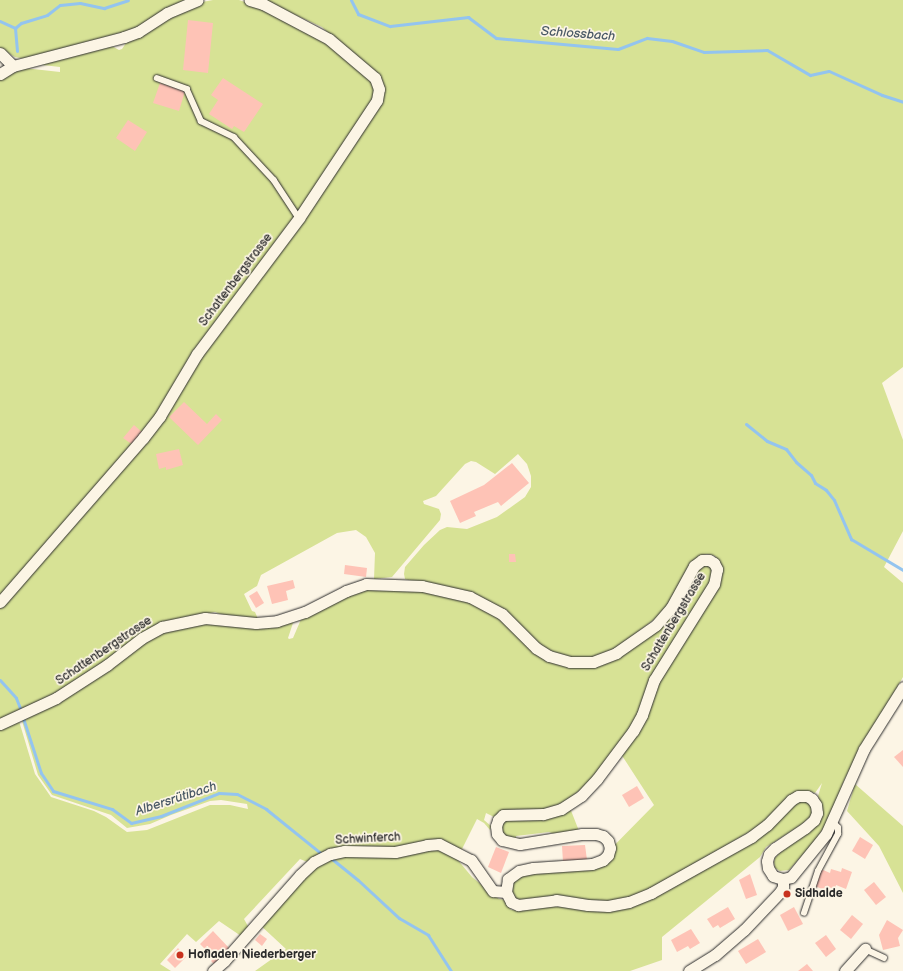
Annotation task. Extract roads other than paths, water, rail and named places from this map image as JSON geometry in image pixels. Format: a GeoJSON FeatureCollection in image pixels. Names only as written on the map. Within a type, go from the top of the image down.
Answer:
{"type":"FeatureCollection","features":[{"type":"Feature","properties":{"kind":"street"},"geometry":{"type":"LineString","coordinates":[[0,74],[13,66],[124,38],[138,32],[167,13],[197,0]]}},
{"type":"Feature","properties":{"kind":"street","name":"Schattenbergstrasse"},"geometry":{"type":"LineString","coordinates":[[0,602],[143,438],[160,416],[197,354],[299,218],[374,107],[379,94],[378,84],[371,73],[322,34],[250,0]]}},
{"type":"Feature","properties":{"kind":"street"},"geometry":{"type":"LineString","coordinates":[[0,53],[13,66]]}},
{"type":"Feature","properties":{"kind":"street","name":"Schattenbergstrasse"},"geometry":{"type":"LineString","coordinates":[[0,724],[56,698],[107,665],[142,638],[162,627],[205,618],[256,623],[277,621],[305,612],[346,590],[366,584],[422,586],[470,597],[502,614],[536,648],[548,656],[570,662],[593,662],[616,653],[656,625],[670,608],[694,566],[702,560],[711,561],[717,569],[714,584],[654,680],[642,715],[633,731],[597,779],[581,796],[561,809],[543,814],[503,815],[498,820],[496,826],[497,834],[502,840],[520,844],[582,834],[600,835],[606,838],[609,844],[608,855],[596,863],[533,868],[519,871],[508,879],[506,892]]}},
{"type":"Feature","properties":{"kind":"street"},"geometry":{"type":"LineString","coordinates":[[506,892],[511,902],[518,905],[556,900],[594,906],[615,905],[629,902],[651,893],[751,837],[767,825],[791,800],[798,796],[807,796],[812,799],[816,805],[817,813],[814,820],[805,828],[775,848],[767,857],[767,865],[771,873],[783,879],[789,878],[795,874],[826,834],[833,822],[864,749],[903,687]]}},
{"type":"Feature","properties":{"kind":"street","name":"Schwinferch"},"geometry":{"type":"LineString","coordinates":[[213,971],[224,961],[300,875],[314,862],[330,854],[344,851],[395,852],[427,844],[439,844],[471,860],[493,891],[506,892]]}},
{"type":"Feature","properties":{"kind":"street"},"geometry":{"type":"LineString","coordinates":[[689,971],[715,955],[744,930],[780,892],[783,887],[783,879]]}},
{"type":"Feature","properties":{"kind":"street"},"geometry":{"type":"LineString","coordinates":[[845,971],[865,949]]}},
{"type":"Feature","properties":{"kind":"lane"},"geometry":{"type":"LineString","coordinates":[[157,78],[187,89],[201,121],[234,137],[278,184],[299,218]]}},
{"type":"Feature","properties":{"kind":"lane"},"geometry":{"type":"LineString","coordinates":[[804,913],[818,871],[838,834],[838,828],[833,822]]}},
{"type":"Feature","properties":{"kind":"lane"},"geometry":{"type":"LineString","coordinates":[[865,949],[884,958]]}},
{"type":"Feature","properties":{"kind":"waterway"},"geometry":{"type":"LineString","coordinates":[[15,28],[21,23],[47,15],[60,5],[80,3],[104,8],[128,0]]}},
{"type":"Feature","properties":{"kind":"waterway","name":"Schlossbach"},"geometry":{"type":"LineString","coordinates":[[351,0],[358,14],[390,26],[468,17],[496,38],[618,49],[647,38],[672,41],[704,52],[767,50],[810,75],[829,71],[882,95],[903,102]]}},
{"type":"Feature","properties":{"kind":"waterway"},"geometry":{"type":"LineString","coordinates":[[0,21],[15,28]]}},
{"type":"Feature","properties":{"kind":"waterway"},"geometry":{"type":"LineString","coordinates":[[15,28],[17,51]]}},
{"type":"Feature","properties":{"kind":"waterway"},"geometry":{"type":"LineString","coordinates":[[746,424],[767,441],[786,449],[796,462],[811,475],[815,483],[826,490],[834,500],[851,539],[903,570]]}},
{"type":"Feature","properties":{"kind":"waterway"},"geometry":{"type":"LineString","coordinates":[[0,680],[16,698],[20,708]]}},
{"type":"Feature","properties":{"kind":"waterway","name":"Albersrütibach"},"geometry":{"type":"LineString","coordinates":[[23,718],[41,773],[53,791],[112,809],[131,823],[161,816],[219,793],[237,794],[266,809],[323,855]]}},
{"type":"Feature","properties":{"kind":"waterway"},"geometry":{"type":"LineString","coordinates":[[332,859],[358,880],[399,918],[428,935],[451,971]]}},
{"type":"Feature","properties":{"kind":"place","name":"Sidhalde"},"geometry":{"type":"Point","coordinates":[787,894]}},
{"type":"Feature","properties":{"kind":"place","name":"Hofladen Niederberger"},"geometry":{"type":"Point","coordinates":[180,955]}}]}
